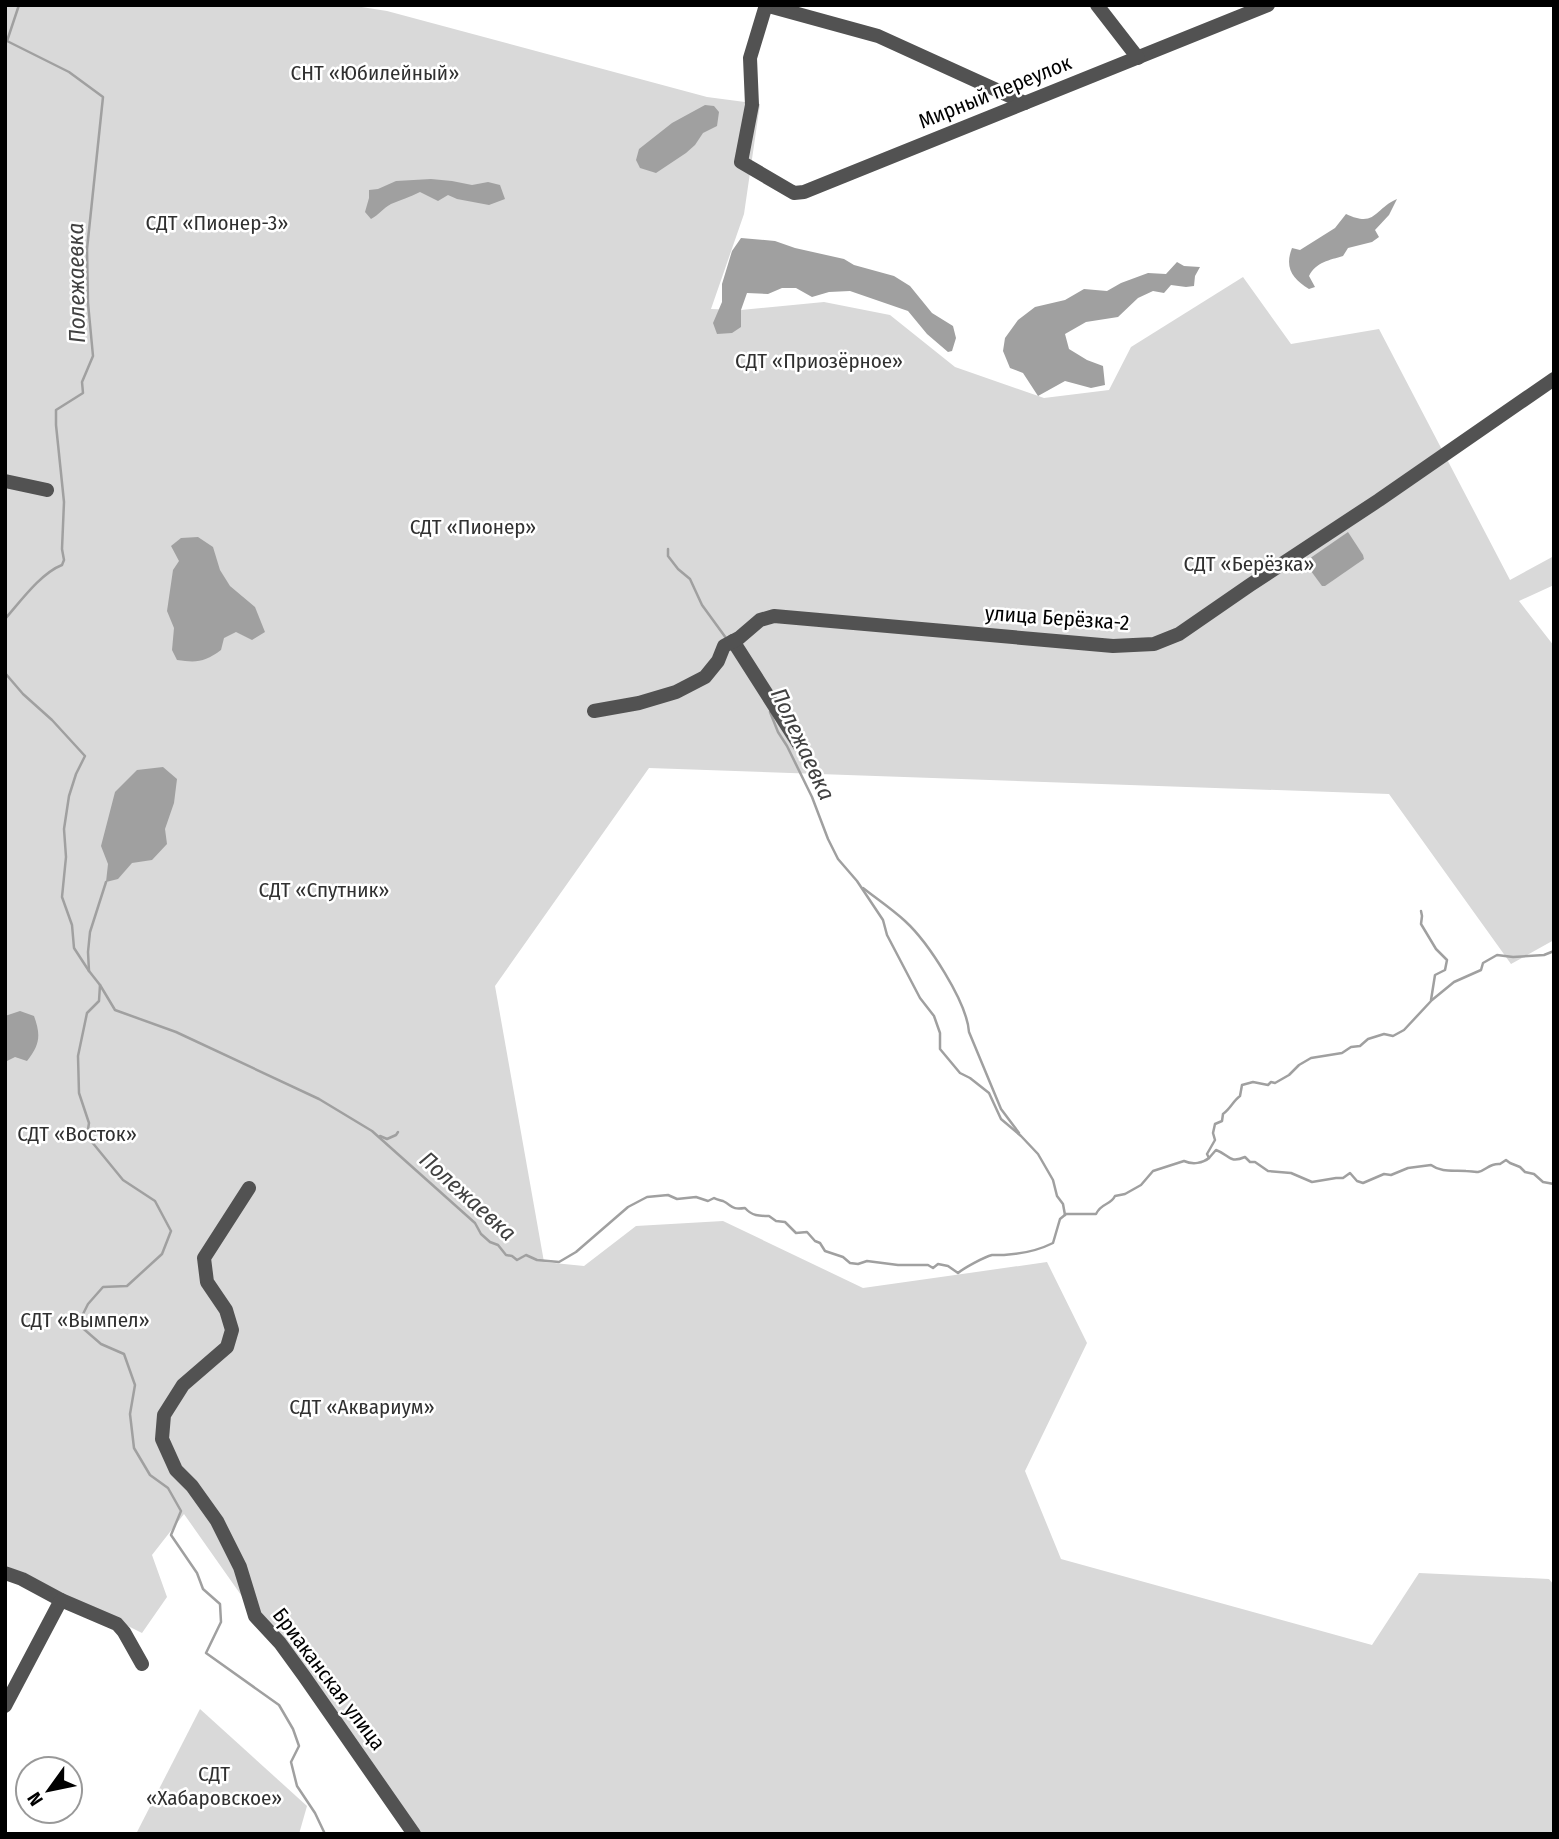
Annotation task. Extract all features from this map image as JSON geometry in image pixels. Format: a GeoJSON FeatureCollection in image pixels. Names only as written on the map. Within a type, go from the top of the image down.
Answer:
{"type":"FeatureCollection","features":[{"type":"Feature","properties":{"kind":"street"},"geometry":{"type":"LineString","coordinates":[[765,5],[878,37],[1025,103]]}},
{"type":"Feature","properties":{"kind":"street","name":"Мирный переулок"},"geometry":{"type":"LineString","coordinates":[[765,5],[750,58],[752,105],[741,162],[794,193],[804,192],[1268,5]]}},
{"type":"Feature","properties":{"kind":"street"},"geometry":{"type":"LineString","coordinates":[[1097,5],[1138,58]]}},
{"type":"Feature","properties":{"kind":"street","name":"улица Берёзка-2"},"geometry":{"type":"LineString","coordinates":[[594,711],[639,703],[676,692],[705,677],[718,661],[724,646],[760,620],[782,616],[1113,646],[1154,644],[1179,634],[1250,584],[1380,500],[1554,379]]}},
{"type":"Feature","properties":{"kind":"street"},"geometry":{"type":"LineString","coordinates":[[5,481],[47,490]]}},
{"type":"Feature","properties":{"kind":"street"},"geometry":{"type":"LineString","coordinates":[[733,641],[800,746]]}},
{"type":"Feature","properties":{"kind":"street","name":"Бриаканская улица"},"geometry":{"type":"LineString","coordinates":[[249,1188],[204,1258],[207,1282],[226,1310],[232,1330],[227,1347],[183,1385],[164,1415],[162,1439],[176,1469],[217,1521],[240,1567],[255,1616],[280,1643],[414,1834]]}},
{"type":"Feature","properties":{"kind":"street"},"geometry":{"type":"LineString","coordinates":[[5,1573],[117,1625],[124,1632],[142,1664]]}},
{"type":"Feature","properties":{"kind":"street"},"geometry":{"type":"LineString","coordinates":[[5,1706],[61,1600]]}},
{"type":"Feature","properties":{"kind":"green space"},"geometry":{"type":"Polygon","coordinates":[[[5,5],[349,5],[387,11],[707,97],[760,104],[744,214],[711,309],[741,310],[824,302],[890,315],[955,367],[1044,398],[1109,390],[1131,347],[1243,277],[1291,344],[1379,329],[1510,580],[1554,556],[1554,585],[1519,601],[1554,646],[1554,940],[1511,964],[1389,794],[649,768],[495,986],[544,1262],[584,1266],[636,1226],[723,1221],[863,1288],[1047,1262],[1087,1343],[1025,1471],[1061,1559],[1372,1645],[1419,1573],[1549,1579],[1554,1585],[1554,1834],[412,1834],[405,1828],[184,1514],[152,1555],[167,1597],[142,1633],[5,1565],[5,5]]]}},
{"type":"Feature","properties":{"kind":"green space","name":"СДТ «Хабаровское»"},"geometry":{"type":"Polygon","coordinates":[[[200,1709],[307,1806],[299,1834],[136,1834],[200,1709]]]}},
{"type":"Feature","properties":{"kind":"shaded area"},"geometry":{"type":"Polygon","coordinates":[[[705,105],[714,106],[719,112],[717,126],[703,133],[686,153],[656,173],[640,168],[636,160],[639,149],[672,123],[705,105]]]}},
{"type":"Feature","properties":{"kind":"shaded area"},"geometry":{"type":"Polygon","coordinates":[[[431,179],[472,185],[488,182],[500,185],[505,199],[489,205],[448,195],[438,201],[420,192],[391,204],[371,219],[365,212],[369,190],[396,181],[431,179]]]}},
{"type":"Feature","properties":{"kind":"shaded area"},"geometry":{"type":"Polygon","coordinates":[[[1397,199],[1389,215],[1375,230],[1379,237],[1372,242],[1348,248],[1343,256],[1324,262],[1312,271],[1309,276],[1315,287],[1309,289],[1294,277],[1289,261],[1292,248],[1300,250],[1335,228],[1346,214],[1356,218],[1369,218],[1397,199]]]}},
{"type":"Feature","properties":{"kind":"shaded area"},"geometry":{"type":"Polygon","coordinates":[[[741,238],[775,241],[844,259],[854,265],[894,276],[910,286],[932,313],[953,326],[956,338],[952,351],[948,352],[927,334],[908,311],[850,291],[829,292],[812,297],[796,288],[782,288],[768,294],[747,293],[741,310],[741,327],[732,333],[717,334],[713,323],[722,302],[722,284],[732,251],[741,238]]]}},
{"type":"Feature","properties":{"kind":"shaded area"},"geometry":{"type":"Polygon","coordinates":[[[1177,262],[1184,266],[1200,267],[1194,286],[1171,285],[1164,293],[1153,291],[1138,298],[1118,317],[1086,322],[1065,334],[1069,349],[1103,366],[1105,385],[1091,388],[1065,381],[1038,396],[1023,373],[1010,368],[1003,351],[1005,338],[1018,320],[1035,307],[1065,300],[1084,289],[1107,291],[1148,273],[1166,274],[1177,262]]]}},
{"type":"Feature","properties":{"kind":"shaded area"},"geometry":{"type":"Polygon","coordinates":[[[1348,532],[1364,559],[1322,586],[1306,561],[1348,532]]]}},
{"type":"Feature","properties":{"kind":"shaded area"},"geometry":{"type":"Polygon","coordinates":[[[198,537],[213,547],[220,570],[230,586],[255,607],[265,632],[252,640],[236,632],[224,638],[221,650],[210,657],[195,661],[177,660],[172,650],[174,628],[167,611],[173,570],[179,561],[171,546],[181,538],[198,537]]]}},
{"type":"Feature","properties":{"kind":"shaded area"},"geometry":{"type":"Polygon","coordinates":[[[163,767],[177,779],[174,803],[165,829],[167,844],[152,860],[132,863],[118,879],[106,882],[108,864],[101,846],[115,792],[137,770],[163,767]]]}},
{"type":"Feature","properties":{"kind":"shaded area"},"geometry":{"type":"Polygon","coordinates":[[[20,1011],[34,1016],[38,1029],[37,1045],[27,1061],[15,1057],[5,1062],[5,1016],[20,1011]]]}},
{"type":"Feature","properties":{"kind":"waterway","name":"Полежаевка"},"geometry":{"type":"LineString","coordinates":[[5,619],[39,581],[62,565],[64,560],[64,502],[56,410],[83,393],[82,382],[93,356],[87,249],[103,97],[69,72],[7,41],[19,5]]}},
{"type":"Feature","properties":{"kind":"waterway","name":"Полежаевка"},"geometry":{"type":"LineString","coordinates":[[668,549],[668,556],[690,579],[702,605],[726,638]]}},
{"type":"Feature","properties":{"kind":"waterway","name":"Полежаевка"},"geometry":{"type":"LineString","coordinates":[[5,673],[85,756],[69,796],[64,829],[66,857],[62,897],[72,925],[74,948],[89,971]]}},
{"type":"Feature","properties":{"kind":"waterway","name":"Полежаевка"},"geometry":{"type":"LineString","coordinates":[[770,712],[812,797],[838,859],[857,881],[883,920],[887,935],[920,998],[934,1016],[940,1033],[940,1049],[960,1073],[989,1093],[1001,1119],[1038,1154],[1053,1180],[1065,1215]]}},
{"type":"Feature","properties":{"kind":"waterway","name":"Полежаевка"},"geometry":{"type":"LineString","coordinates":[[106,882],[90,932],[88,952],[89,971],[100,985],[99,1001],[87,1013],[78,1056],[79,1093],[89,1123],[87,1136],[123,1180],[155,1201],[171,1231],[162,1254],[127,1286],[103,1287],[88,1304],[78,1324],[101,1344],[124,1354],[135,1385],[130,1414],[134,1448],[150,1475],[168,1488],[181,1511],[171,1535],[197,1573],[203,1589],[220,1604],[221,1622],[206,1653],[279,1705],[299,1746],[291,1762],[297,1786],[325,1834]]}},
{"type":"Feature","properties":{"kind":"waterway","name":"Полежаевка"},"geometry":{"type":"LineString","coordinates":[[863,888],[905,921],[935,957],[961,1005],[969,1032],[1001,1109],[1019,1133]]}},
{"type":"Feature","properties":{"kind":"waterway","name":"Полежаевка"},"geometry":{"type":"LineString","coordinates":[[1421,911],[1421,924],[1436,949],[1447,960],[1445,970],[1435,975],[1431,1000]]}},
{"type":"Feature","properties":{"kind":"waterway","name":"Полежаевка"},"geometry":{"type":"LineString","coordinates":[[100,985],[115,1010],[176,1032],[319,1099],[372,1131],[475,1223],[481,1234],[498,1245],[506,1255],[517,1260],[526,1255],[537,1260],[559,1262],[576,1252],[628,1207],[647,1197],[668,1195],[677,1199],[696,1197],[708,1201],[714,1198],[735,1208],[745,1208],[756,1215],[769,1216],[776,1221],[785,1222],[796,1233],[807,1232],[825,1251],[843,1257],[850,1263],[867,1261],[928,1265],[933,1268],[938,1264],[948,1266],[958,1273],[992,1255],[1023,1253],[1053,1243],[1060,1219],[1066,1214],[1096,1214],[1115,1196],[1141,1185],[1153,1171],[1184,1161],[1194,1163],[1207,1160],[1207,1154],[1215,1140],[1215,1124],[1222,1121],[1223,1114],[1240,1096],[1242,1085],[1253,1082],[1268,1085],[1275,1083],[1311,1058],[1342,1053],[1384,1034],[1393,1036],[1404,1030],[1432,1000],[1454,982],[1481,970],[1483,963],[1497,955],[1544,955],[1554,951]]}},
{"type":"Feature","properties":{"kind":"waterway","name":"Полежаевка"},"geometry":{"type":"LineString","coordinates":[[380,1136],[387,1139],[398,1132]]}},
{"type":"Feature","properties":{"kind":"waterway","name":"Полежаевка"},"geometry":{"type":"LineString","coordinates":[[1209,1158],[1216,1150],[1232,1159],[1245,1157],[1268,1171],[1291,1173],[1312,1182],[1343,1178],[1350,1173],[1363,1183],[1408,1168],[1431,1165],[1443,1170],[1478,1172],[1506,1160],[1525,1172],[1534,1174],[1543,1182],[1554,1184]]}},
{"type":"Feature","properties":{"kind":"park label","name":"СНТ «Юбилейный»"},"geometry":{"type":"Point","coordinates":[375,73]}},
{"type":"Feature","properties":{"kind":"park label","name":"СДТ «Пионер-3»"},"geometry":{"type":"Point","coordinates":[217,223]}},
{"type":"Feature","properties":{"kind":"park label","name":"СДТ «Приозёрное»"},"geometry":{"type":"Point","coordinates":[819,361]}},
{"type":"Feature","properties":{"kind":"park label","name":"СДТ «Пионер»"},"geometry":{"type":"Point","coordinates":[473,527]}},
{"type":"Feature","properties":{"kind":"park label","name":"СДТ «Берёзка»"},"geometry":{"type":"Point","coordinates":[1249,564]}},
{"type":"Feature","properties":{"kind":"park label","name":"СДТ «Спутник»"},"geometry":{"type":"Point","coordinates":[324,890]}},
{"type":"Feature","properties":{"kind":"park label","name":"СДТ «Восток»"},"geometry":{"type":"Point","coordinates":[77,1134]}},
{"type":"Feature","properties":{"kind":"park label","name":"СДТ «Вымпел»"},"geometry":{"type":"Point","coordinates":[85,1320]}},
{"type":"Feature","properties":{"kind":"park label","name":"СДТ «Аквариум»"},"geometry":{"type":"Point","coordinates":[362,1407]}}]}
